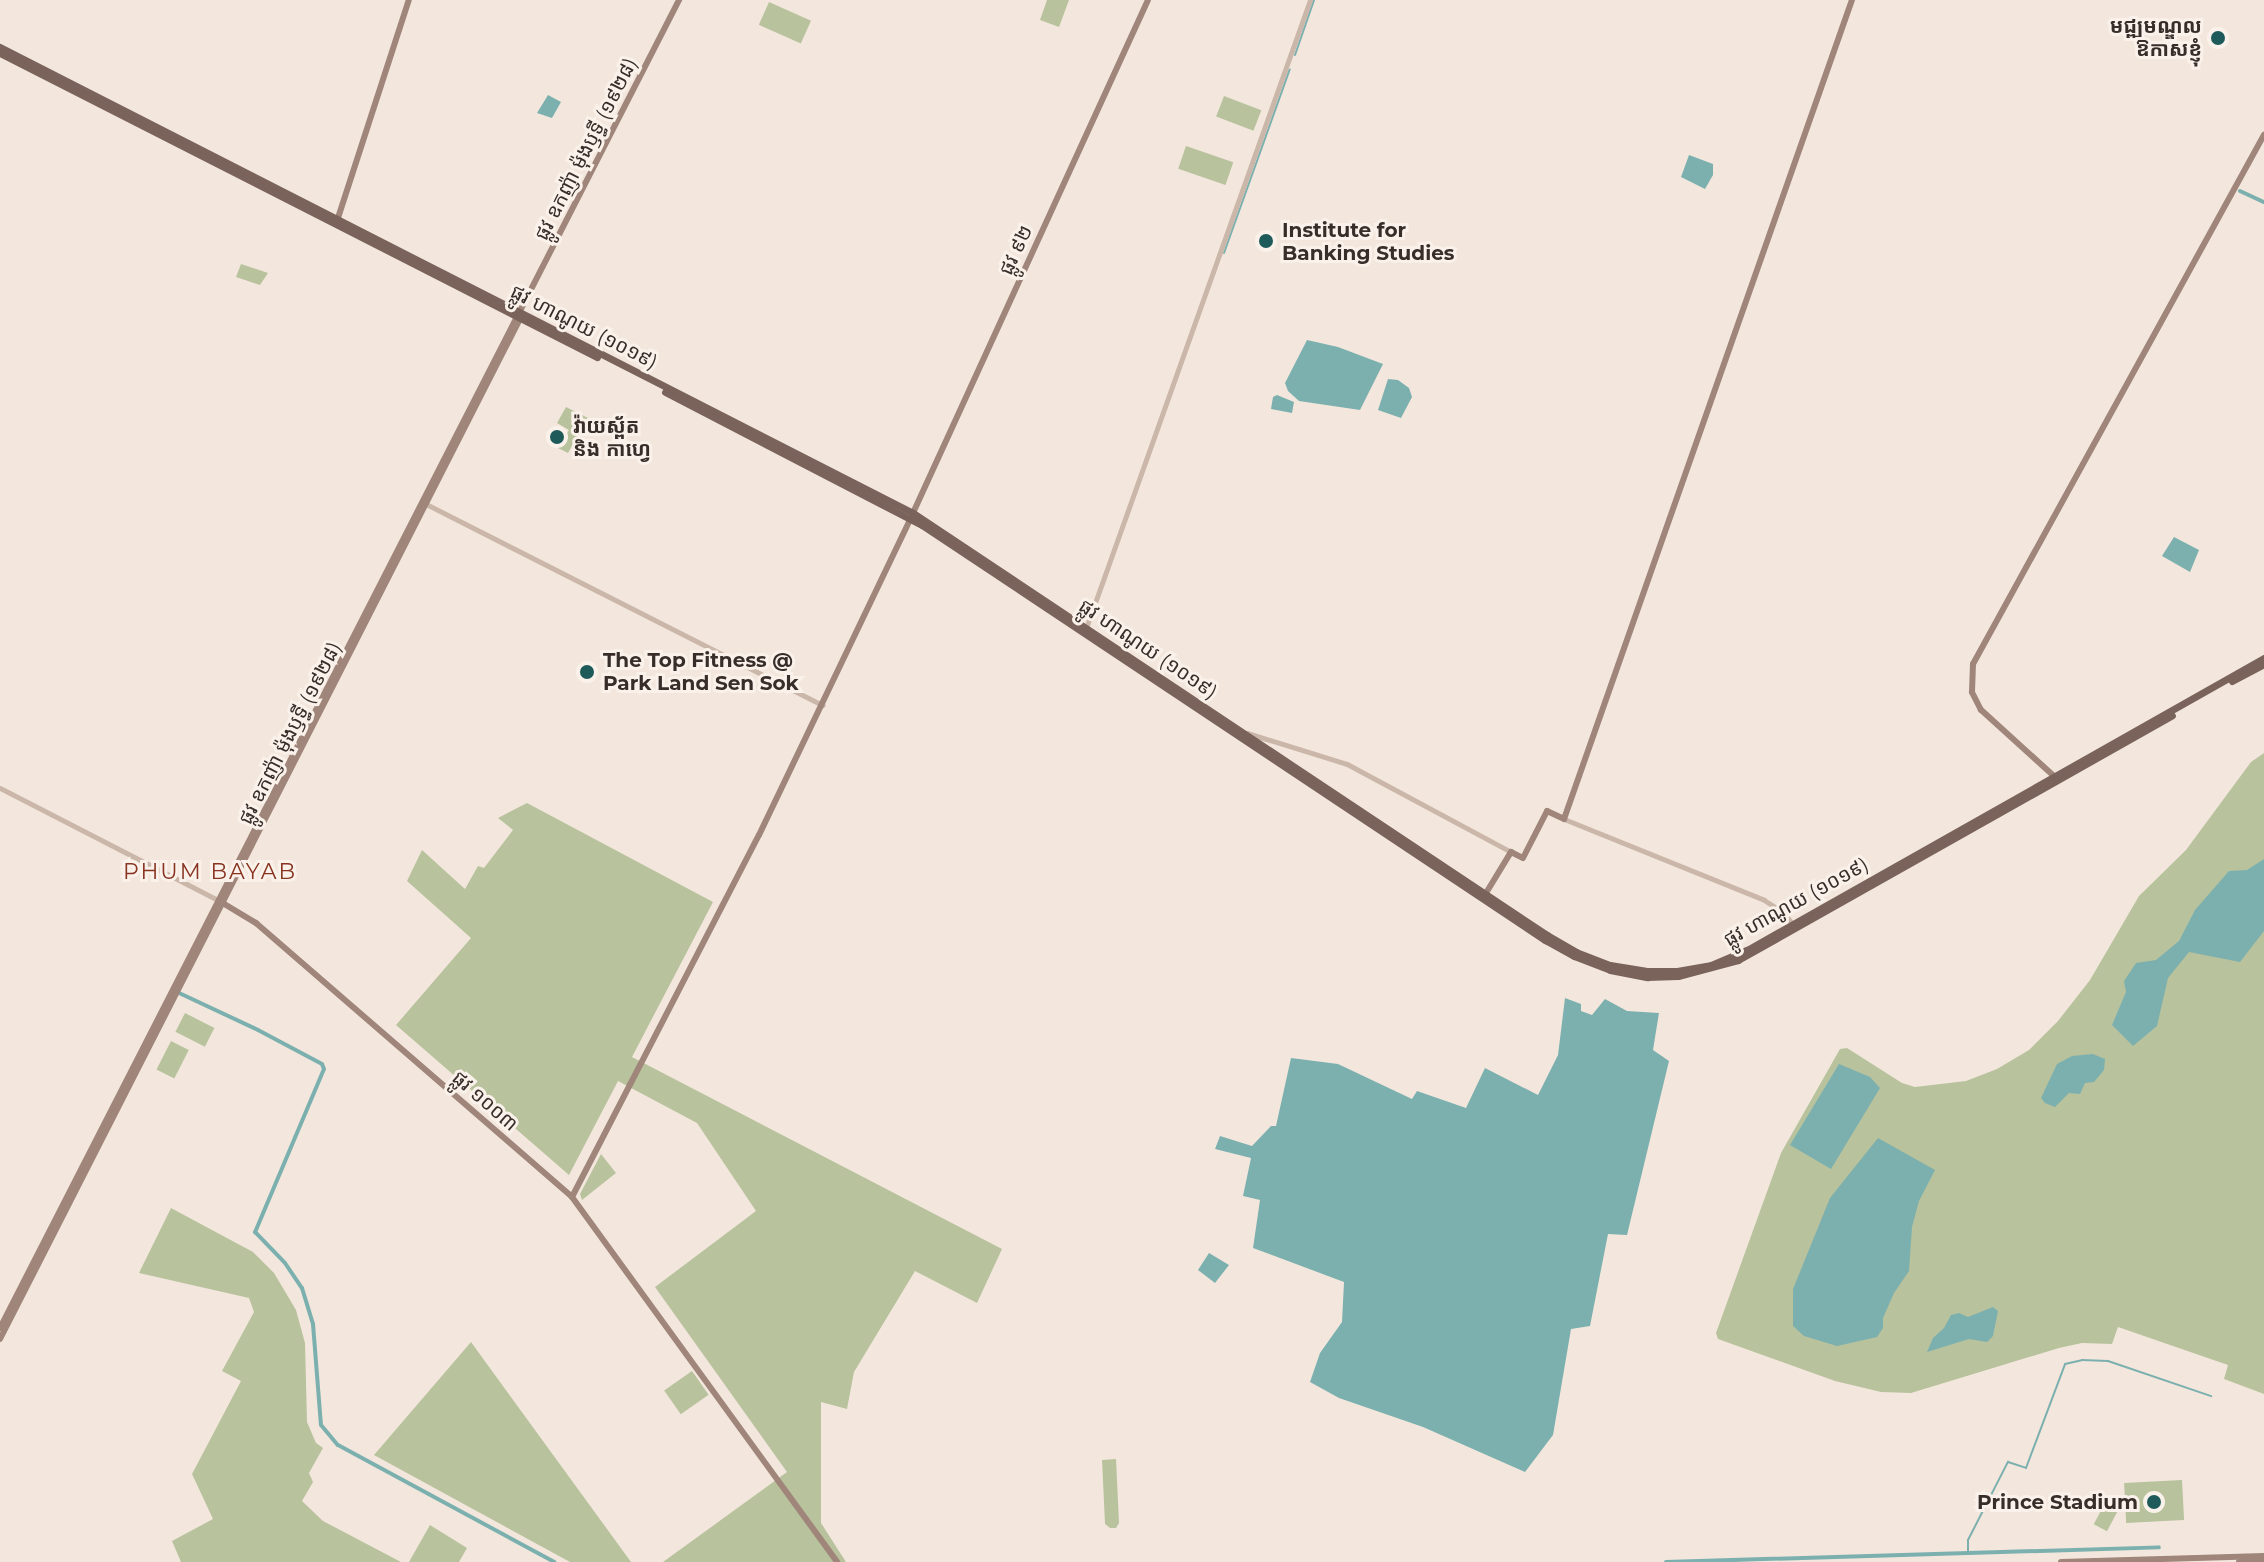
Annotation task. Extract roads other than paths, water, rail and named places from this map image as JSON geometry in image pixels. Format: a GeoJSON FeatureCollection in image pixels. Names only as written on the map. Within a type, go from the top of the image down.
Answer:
{"type":"FeatureCollection","features":[{"type":"Feature","properties":{"kind":"main road"},"geometry":{"type":"LineString","coordinates":[[336,221],[409,0]]}},
{"type":"Feature","properties":{"kind":"main road","name":"ផ្លូវ ឧកញ៉ា ម៉ុងឫទ្ធី (១៩២៨)"},"geometry":{"type":"LineString","coordinates":[[0,1339],[273,794],[679,0]]}},
{"type":"Feature","properties":{"kind":"main road","name":"ផ្លូវ ៩២"},"geometry":{"type":"LineString","coordinates":[[572,1197],[823,705],[1148,0]]}},
{"type":"Feature","properties":{"kind":"main road"},"geometry":{"type":"LineString","coordinates":[[1484,895],[1511,852],[1523,858],[1547,811],[1564,819],[1852,0]]}},
{"type":"Feature","properties":{"kind":"main road","name":"ផ្លូវ ហាណូយ (១០១៩)"},"geometry":{"type":"LineString","coordinates":[[0,47],[912,516],[1587,962],[1631,974],[1678,976],[1738,960],[1887,873]]}},
{"type":"Feature","properties":{"kind":"main road","name":"ផ្លូវ ហាណូយ (១០១៩)"},"geometry":{"type":"LineString","coordinates":[[0,53],[336,221]]}},
{"type":"Feature","properties":{"kind":"main road"},"geometry":{"type":"LineString","coordinates":[[2055,778],[1981,710],[1972,692],[1973,664],[2264,135]]}},
{"type":"Feature","properties":{"kind":"main road","name":"ផ្លូវ ហាណូយ (១០១៩)"},"geometry":{"type":"LineString","coordinates":[[1484,895],[1576,952],[1610,965],[1646,971],[1711,965],[1793,925],[2264,661]]}},
{"type":"Feature","properties":{"kind":"main road","name":"ផ្លូវ ១០០៣"},"geometry":{"type":"LineString","coordinates":[[219,901],[256,923],[572,1197],[837,1562]]}},
{"type":"Feature","properties":{"kind":"main road","name":"ផ្លូវ ឧកញ៉ា ម៉ុងឫទ្ធី (១៩២៨)"},"geometry":{"type":"LineString","coordinates":[[0,1328],[172,995]]}},
{"type":"Feature","properties":{"kind":"main road"},"geometry":{"type":"LineString","coordinates":[[2061,1562],[2264,1558]]}},
{"type":"Feature","properties":{"kind":"main road"},"geometry":{"type":"LineString","coordinates":[[2239,1562],[2264,1558]]}},
{"type":"Feature","properties":{"kind":"street"},"geometry":{"type":"LineString","coordinates":[[1085,630],[1310,0]]}},
{"type":"Feature","properties":{"kind":"street"},"geometry":{"type":"LineString","coordinates":[[424,503],[823,705]]}},
{"type":"Feature","properties":{"kind":"street"},"geometry":{"type":"LineString","coordinates":[[1244,735],[1347,764],[1511,852]]}},
{"type":"Feature","properties":{"kind":"street","name":"ផ្លូវ ១០០៣"},"geometry":{"type":"LineString","coordinates":[[0,788],[219,901]]}},
{"type":"Feature","properties":{"kind":"street"},"geometry":{"type":"LineString","coordinates":[[1564,819],[1672,866],[1764,900],[1784,913],[1793,925]]}},
{"type":"Feature","properties":{"kind":"water"},"geometry":{"type":"Polygon","coordinates":[[[548,95],[561,102],[552,118],[537,113],[548,95]]]}},
{"type":"Feature","properties":{"kind":"water"},"geometry":{"type":"Polygon","coordinates":[[[1689,155],[1713,164],[1713,175],[1705,189],[1681,177],[1689,155]]]}},
{"type":"Feature","properties":{"kind":"water"},"geometry":{"type":"Polygon","coordinates":[[[1307,340],[1338,347],[1383,364],[1360,410],[1299,401],[1288,391],[1285,383],[1307,340]]]}},
{"type":"Feature","properties":{"kind":"water"},"geometry":{"type":"Polygon","coordinates":[[[1388,379],[1398,380],[1409,388],[1412,397],[1401,418],[1378,410],[1388,379]]]}},
{"type":"Feature","properties":{"kind":"water"},"geometry":{"type":"Polygon","coordinates":[[[1277,395],[1294,402],[1292,413],[1271,409],[1273,397],[1277,395]]]}},
{"type":"Feature","properties":{"kind":"water"},"geometry":{"type":"Polygon","coordinates":[[[2174,537],[2199,550],[2190,572],[2162,556],[2174,537]]]}},
{"type":"Feature","properties":{"kind":"water"},"geometry":{"type":"Polygon","coordinates":[[[2264,859],[2264,931],[2240,962],[2189,952],[2168,978],[2157,1026],[2133,1046],[2112,1025],[2126,992],[2124,981],[2136,963],[2156,960],[2179,941],[2195,910],[2229,871],[2247,870],[2264,859]]]}},
{"type":"Feature","properties":{"kind":"water"},"geometry":{"type":"Polygon","coordinates":[[[1565,998],[1581,1004],[1581,1011],[1592,1015],[1605,999],[1627,1011],[1659,1013],[1653,1050],[1669,1061],[1627,1235],[1608,1234],[1590,1326],[1571,1329],[1553,1435],[1525,1472],[1423,1427],[1339,1398],[1310,1382],[1320,1353],[1342,1322],[1344,1282],[1253,1248],[1260,1200],[1243,1196],[1251,1158],[1215,1149],[1220,1136],[1252,1146],[1271,1126],[1276,1126],[1291,1058],[1338,1064],[1412,1099],[1417,1091],[1466,1108],[1485,1068],[1538,1095],[1558,1055],[1565,998]]]}},
{"type":"Feature","properties":{"kind":"water"},"geometry":{"type":"Polygon","coordinates":[[[2093,1054],[2105,1059],[2104,1070],[2094,1082],[2085,1083],[2080,1094],[2069,1093],[2055,1107],[2045,1103],[2041,1098],[2057,1064],[2072,1056],[2093,1054]]]}},
{"type":"Feature","properties":{"kind":"water"},"geometry":{"type":"Polygon","coordinates":[[[1839,1064],[1870,1077],[1880,1088],[1831,1169],[1790,1145],[1839,1064]]]}},
{"type":"Feature","properties":{"kind":"water"},"geometry":{"type":"Polygon","coordinates":[[[1878,1138],[1935,1170],[1919,1201],[1912,1227],[1909,1271],[1894,1293],[1883,1318],[1883,1328],[1877,1337],[1837,1346],[1804,1336],[1793,1326],[1793,1289],[1830,1198],[1878,1138]]]}},
{"type":"Feature","properties":{"kind":"water"},"geometry":{"type":"Polygon","coordinates":[[[1209,1253],[1229,1265],[1215,1283],[1198,1270],[1209,1253]]]}},
{"type":"Feature","properties":{"kind":"water"},"geometry":{"type":"Polygon","coordinates":[[[1993,1307],[1998,1311],[1993,1336],[1987,1342],[1969,1339],[1927,1352],[1933,1338],[1944,1328],[1951,1315],[1959,1313],[1968,1317],[1993,1307]]]}},
{"type":"Feature","properties":{"kind":"waterway"},"geometry":{"type":"LineString","coordinates":[[1295,55],[1314,0]]}},
{"type":"Feature","properties":{"kind":"waterway"},"geometry":{"type":"LineString","coordinates":[[1224,253],[1290,69]]}},
{"type":"Feature","properties":{"kind":"waterway"},"geometry":{"type":"LineString","coordinates":[[2240,191],[2264,202]]}},
{"type":"Feature","properties":{"kind":"waterway"},"geometry":{"type":"LineString","coordinates":[[177,992],[258,1030],[322,1064],[324,1069],[255,1232],[285,1263],[302,1288],[313,1324],[321,1425],[338,1445],[554,1562]]}},
{"type":"Feature","properties":{"kind":"waterway"},"geometry":{"type":"LineString","coordinates":[[1968,1553],[1968,1540],[2008,1462],[2026,1468],[2065,1364],[2082,1360],[2108,1361],[2211,1396]]}},
{"type":"Feature","properties":{"kind":"waterway"},"geometry":{"type":"LineString","coordinates":[[1666,1562],[2159,1547]]}},
{"type":"Feature","properties":{"kind":"place","name":"មជ្ឍមណ្ឌល ឱកាសខ្ញុំ"},"geometry":{"type":"Point","coordinates":[2218,38]}},
{"type":"Feature","properties":{"kind":"place","name":"Institute for Banking Studies"},"geometry":{"type":"Point","coordinates":[1266,241]}},
{"type":"Feature","properties":{"kind":"place","name":"វ៉ាយស្ព័ត និង កាហ្វេ"},"geometry":{"type":"Point","coordinates":[557,437]}},
{"type":"Feature","properties":{"kind":"place","name":"The Top Fitness @ Park Land Sen Sok"},"geometry":{"type":"Point","coordinates":[587,672]}},
{"type":"Feature","properties":{"kind":"place","name":"Prince Stadium"},"geometry":{"type":"Point","coordinates":[2154,1502]}},
{"type":"Feature","properties":{"kind":"district","name":"PHUM BAYAB"},"geometry":{"type":"Point","coordinates":[210,872]}}]}
